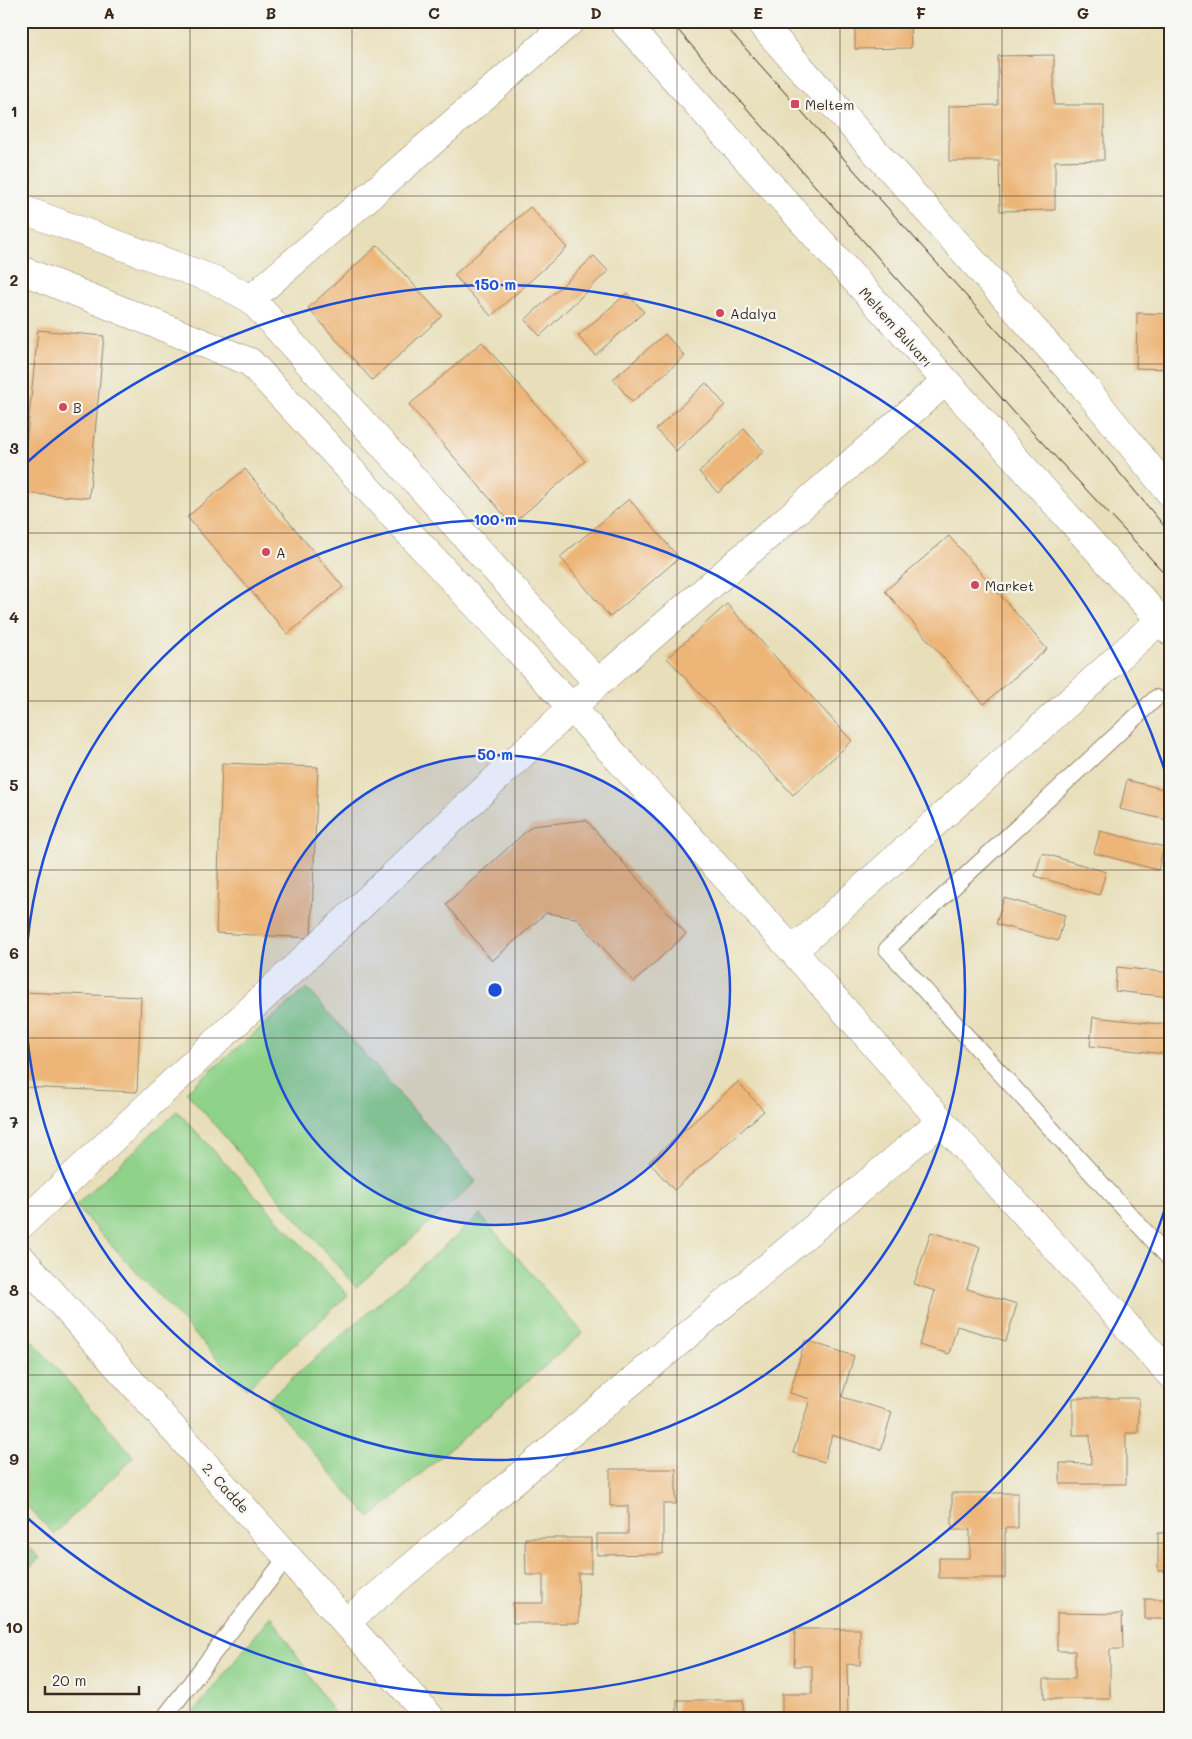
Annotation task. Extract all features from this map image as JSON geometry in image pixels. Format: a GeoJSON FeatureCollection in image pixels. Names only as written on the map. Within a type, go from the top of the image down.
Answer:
{"type":"FeatureCollection","features":[{"type":"Feature","properties":{"kind":"street"},"geometry":{"type":"LineString","coordinates":[[251,299],[572,21]]}},
{"type":"Feature","properties":{"kind":"street","name":"Meltem Bulvarı"},"geometry":{"type":"LineString","coordinates":[[623,21],[1166,626]]}},
{"type":"Feature","properties":{"kind":"street"},"geometry":{"type":"LineString","coordinates":[[759,21],[1083,385],[1171,494]]}},
{"type":"Feature","properties":{"kind":"street"},"geometry":{"type":"LineString","coordinates":[[21,208],[215,280],[251,299],[598,683]]}},
{"type":"Feature","properties":{"kind":"street"},"geometry":{"type":"LineString","coordinates":[[21,270],[250,362],[572,708],[794,951],[941,1121],[1171,1375]]}},
{"type":"Feature","properties":{"kind":"street"},"geometry":{"type":"LineString","coordinates":[[21,1225],[598,683],[946,382]]}},
{"type":"Feature","properties":{"kind":"street"},"geometry":{"type":"LineString","coordinates":[[794,951],[1166,626]]}},
{"type":"Feature","properties":{"kind":"street"},"geometry":{"type":"LineString","coordinates":[[345,1623],[941,1121]]}},
{"type":"Feature","properties":{"kind":"street","name":"2. Cadde"},"geometry":{"type":"LineString","coordinates":[[21,1258],[431,1718]]}},
{"type":"Feature","properties":{"kind":"lane"},"geometry":{"type":"LineString","coordinates":[[1156,698],[887,948],[1171,1260]]}},
{"type":"Feature","properties":{"kind":"lane"},"geometry":{"type":"LineString","coordinates":[[164,1718],[287,1557]]}},
{"type":"Feature","properties":{"kind":"green space"},"geometry":{"type":"Polygon","coordinates":[[[307,988],[476,1182],[356,1287],[186,1092],[307,988]]]}},
{"type":"Feature","properties":{"kind":"green space"},"geometry":{"type":"Polygon","coordinates":[[[177,1111],[348,1295],[246,1389],[75,1206],[177,1111]]]}},
{"type":"Feature","properties":{"kind":"green space"},"geometry":{"type":"Polygon","coordinates":[[[480,1215],[583,1333],[370,1518],[267,1400],[480,1215]]]}},
{"type":"Feature","properties":{"kind":"green space"},"geometry":{"type":"Polygon","coordinates":[[[21,1328],[134,1457],[54,1534],[21,1500],[21,1328]]]}},
{"type":"Feature","properties":{"kind":"green space"},"geometry":{"type":"Polygon","coordinates":[[[21,1539],[40,1558],[21,1576],[21,1539]]]}},
{"type":"Feature","properties":{"kind":"green space"},"geometry":{"type":"Polygon","coordinates":[[[271,1616],[337,1718],[189,1718],[271,1616]]]}},
{"type":"Feature","properties":{"kind":"building"},"geometry":{"type":"Polygon","coordinates":[[[855,21],[910,21],[911,48],[855,49],[855,21]]]}},
{"type":"Feature","properties":{"kind":"building"},"geometry":{"type":"Polygon","coordinates":[[[1054,55],[1054,105],[1104,105],[1104,160],[1055,161],[1055,210],[1000,211],[999,161],[949,161],[949,106],[998,105],[998,56],[1054,55]]]}},
{"type":"Feature","properties":{"kind":"building"},"geometry":{"type":"Polygon","coordinates":[[[530,207],[567,248],[491,316],[454,275],[530,207]]]}},
{"type":"Feature","properties":{"kind":"building"},"geometry":{"type":"Polygon","coordinates":[[[378,245],[442,316],[372,380],[308,308],[378,245]]]}},
{"type":"Feature","properties":{"kind":"building"},"geometry":{"type":"Polygon","coordinates":[[[594,256],[608,271],[540,336],[525,320],[594,256]]]}},
{"type":"Feature","properties":{"kind":"building"},"geometry":{"type":"Polygon","coordinates":[[[627,293],[644,312],[595,355],[578,336],[627,293]]]}},
{"type":"Feature","properties":{"kind":"building"},"geometry":{"type":"Polygon","coordinates":[[[1137,313],[1171,314],[1171,369],[1136,368],[1137,313]]]}},
{"type":"Feature","properties":{"kind":"building","name":"B"},"geometry":{"type":"Polygon","coordinates":[[[38,330],[104,336],[89,498],[21,493],[38,330]]]}},
{"type":"Feature","properties":{"kind":"building"},"geometry":{"type":"Polygon","coordinates":[[[665,334],[685,356],[632,402],[613,379],[665,334]]]}},
{"type":"Feature","properties":{"kind":"building"},"geometry":{"type":"Polygon","coordinates":[[[482,342],[585,461],[512,524],[409,405],[482,342]]]}},
{"type":"Feature","properties":{"kind":"building"},"geometry":{"type":"Polygon","coordinates":[[[706,383],[725,405],[676,451],[656,429],[706,383]]]}},
{"type":"Feature","properties":{"kind":"building"},"geometry":{"type":"Polygon","coordinates":[[[744,429],[764,451],[718,493],[699,472],[744,429]]]}},
{"type":"Feature","properties":{"kind":"building","name":"A"},"geometry":{"type":"Polygon","coordinates":[[[245,469],[343,587],[288,634],[187,517],[245,469]]]}},
{"type":"Feature","properties":{"kind":"building"},"geometry":{"type":"Polygon","coordinates":[[[629,499],[679,558],[610,617],[560,557],[629,499]]]}},
{"type":"Feature","properties":{"kind":"building"},"geometry":{"type":"Polygon","coordinates":[[[949,536],[1047,649],[984,704],[885,591],[949,536]]]}},
{"type":"Feature","properties":{"kind":"building"},"geometry":{"type":"Polygon","coordinates":[[[727,604],[852,741],[793,795],[667,658],[727,604]]]}},
{"type":"Feature","properties":{"kind":"building"},"geometry":{"type":"Polygon","coordinates":[[[222,763],[318,767],[311,938],[216,933],[222,763]]]}},
{"type":"Feature","properties":{"kind":"building"},"geometry":{"type":"Polygon","coordinates":[[[1127,780],[1171,791],[1171,821],[1120,809],[1127,780]]]}},
{"type":"Feature","properties":{"kind":"building"},"geometry":{"type":"Polygon","coordinates":[[[586,820],[686,934],[634,982],[576,918],[546,913],[492,961],[446,904],[532,826],[586,820]]]}},
{"type":"Feature","properties":{"kind":"building"},"geometry":{"type":"Polygon","coordinates":[[[1100,831],[1164,847],[1158,870],[1094,853],[1100,831]]]}},
{"type":"Feature","properties":{"kind":"building"},"geometry":{"type":"Polygon","coordinates":[[[1042,853],[1106,872],[1099,895],[1035,876],[1042,853]]]}},
{"type":"Feature","properties":{"kind":"building"},"geometry":{"type":"Polygon","coordinates":[[[1004,898],[1065,915],[1058,941],[996,924],[1004,898]]]}},
{"type":"Feature","properties":{"kind":"building"},"geometry":{"type":"Polygon","coordinates":[[[1170,932],[1171,950],[1167,950],[1170,932]]]}},
{"type":"Feature","properties":{"kind":"building"},"geometry":{"type":"Polygon","coordinates":[[[1117,967],[1171,973],[1171,997],[1115,991],[1117,967]]]}},
{"type":"Feature","properties":{"kind":"building"},"geometry":{"type":"Polygon","coordinates":[[[21,992],[141,997],[137,1092],[21,1087],[21,992]]]}},
{"type":"Feature","properties":{"kind":"building"},"geometry":{"type":"Polygon","coordinates":[[[1093,1017],[1169,1025],[1166,1054],[1090,1046],[1093,1017]]]}},
{"type":"Feature","properties":{"kind":"building"},"geometry":{"type":"Polygon","coordinates":[[[738,1082],[764,1111],[674,1190],[649,1162],[738,1082]]]}},
{"type":"Feature","properties":{"kind":"building"},"geometry":{"type":"Polygon","coordinates":[[[931,1232],[980,1247],[967,1289],[1017,1304],[1006,1341],[957,1326],[949,1354],[919,1345],[935,1291],[914,1284],[931,1232]]]}},
{"type":"Feature","properties":{"kind":"building"},"geometry":{"type":"Polygon","coordinates":[[[805,1340],[854,1356],[842,1397],[892,1412],[881,1450],[832,1435],[824,1462],[793,1453],[810,1399],[790,1393],[805,1340]]]}},
{"type":"Feature","properties":{"kind":"building"},"geometry":{"type":"Polygon","coordinates":[[[1073,1398],[1139,1398],[1138,1433],[1126,1433],[1126,1484],[1060,1484],[1060,1463],[1091,1464],[1090,1435],[1073,1435],[1073,1398]]]}},
{"type":"Feature","properties":{"kind":"building"},"geometry":{"type":"Polygon","coordinates":[[[610,1469],[676,1469],[676,1504],[663,1504],[663,1554],[597,1555],[597,1534],[628,1534],[628,1506],[610,1506],[610,1469]]]}},
{"type":"Feature","properties":{"kind":"building"},"geometry":{"type":"Polygon","coordinates":[[[952,1493],[1018,1493],[1018,1528],[1005,1528],[1005,1578],[939,1578],[939,1558],[970,1558],[970,1530],[952,1530],[952,1493]]]}},
{"type":"Feature","properties":{"kind":"building"},"geometry":{"type":"Polygon","coordinates":[[[1158,1533],[1171,1533],[1171,1571],[1158,1571],[1158,1533]]]}},
{"type":"Feature","properties":{"kind":"building"},"geometry":{"type":"Polygon","coordinates":[[[525,1538],[591,1538],[591,1573],[578,1573],[579,1623],[513,1623],[513,1603],[543,1603],[543,1575],[526,1575],[525,1538]]]}},
{"type":"Feature","properties":{"kind":"building"},"geometry":{"type":"Polygon","coordinates":[[[1145,1599],[1171,1599],[1171,1619],[1145,1619],[1145,1599]]]}},
{"type":"Feature","properties":{"kind":"building"},"geometry":{"type":"Polygon","coordinates":[[[1057,1613],[1122,1614],[1123,1649],[1110,1649],[1110,1699],[1044,1699],[1044,1679],[1075,1679],[1075,1651],[1057,1651],[1057,1613]]]}},
{"type":"Feature","properties":{"kind":"building"},"geometry":{"type":"Polygon","coordinates":[[[795,1629],[860,1629],[860,1665],[847,1664],[848,1715],[782,1715],[782,1694],[812,1694],[812,1666],[794,1666],[795,1629]]]}},
{"type":"Feature","properties":{"kind":"building"},"geometry":{"type":"Polygon","coordinates":[[[677,1700],[743,1700],[743,1718],[677,1718],[677,1700]]]}},
{"type":"Feature","properties":{"kind":"tram line"},"geometry":{"type":"LineString","coordinates":[[670,21],[1019,418],[1171,580]]}},
{"type":"Feature","properties":{"kind":"tram line"},"geometry":{"type":"LineString","coordinates":[[721,21],[1050,390],[1171,534]]}},
{"type":"Feature","properties":{"kind":"place","name":"Meltem"},"geometry":{"type":"Point","coordinates":[795,104]}},
{"type":"Feature","properties":{"kind":"place","name":"Adalya"},"geometry":{"type":"Point","coordinates":[720,313]}},
{"type":"Feature","properties":{"kind":"place","name":"B"},"geometry":{"type":"Point","coordinates":[63,407]}},
{"type":"Feature","properties":{"kind":"place","name":"A"},"geometry":{"type":"Point","coordinates":[266,552]}},
{"type":"Feature","properties":{"kind":"place","name":"Market"},"geometry":{"type":"Point","coordinates":[975,585]}}]}
